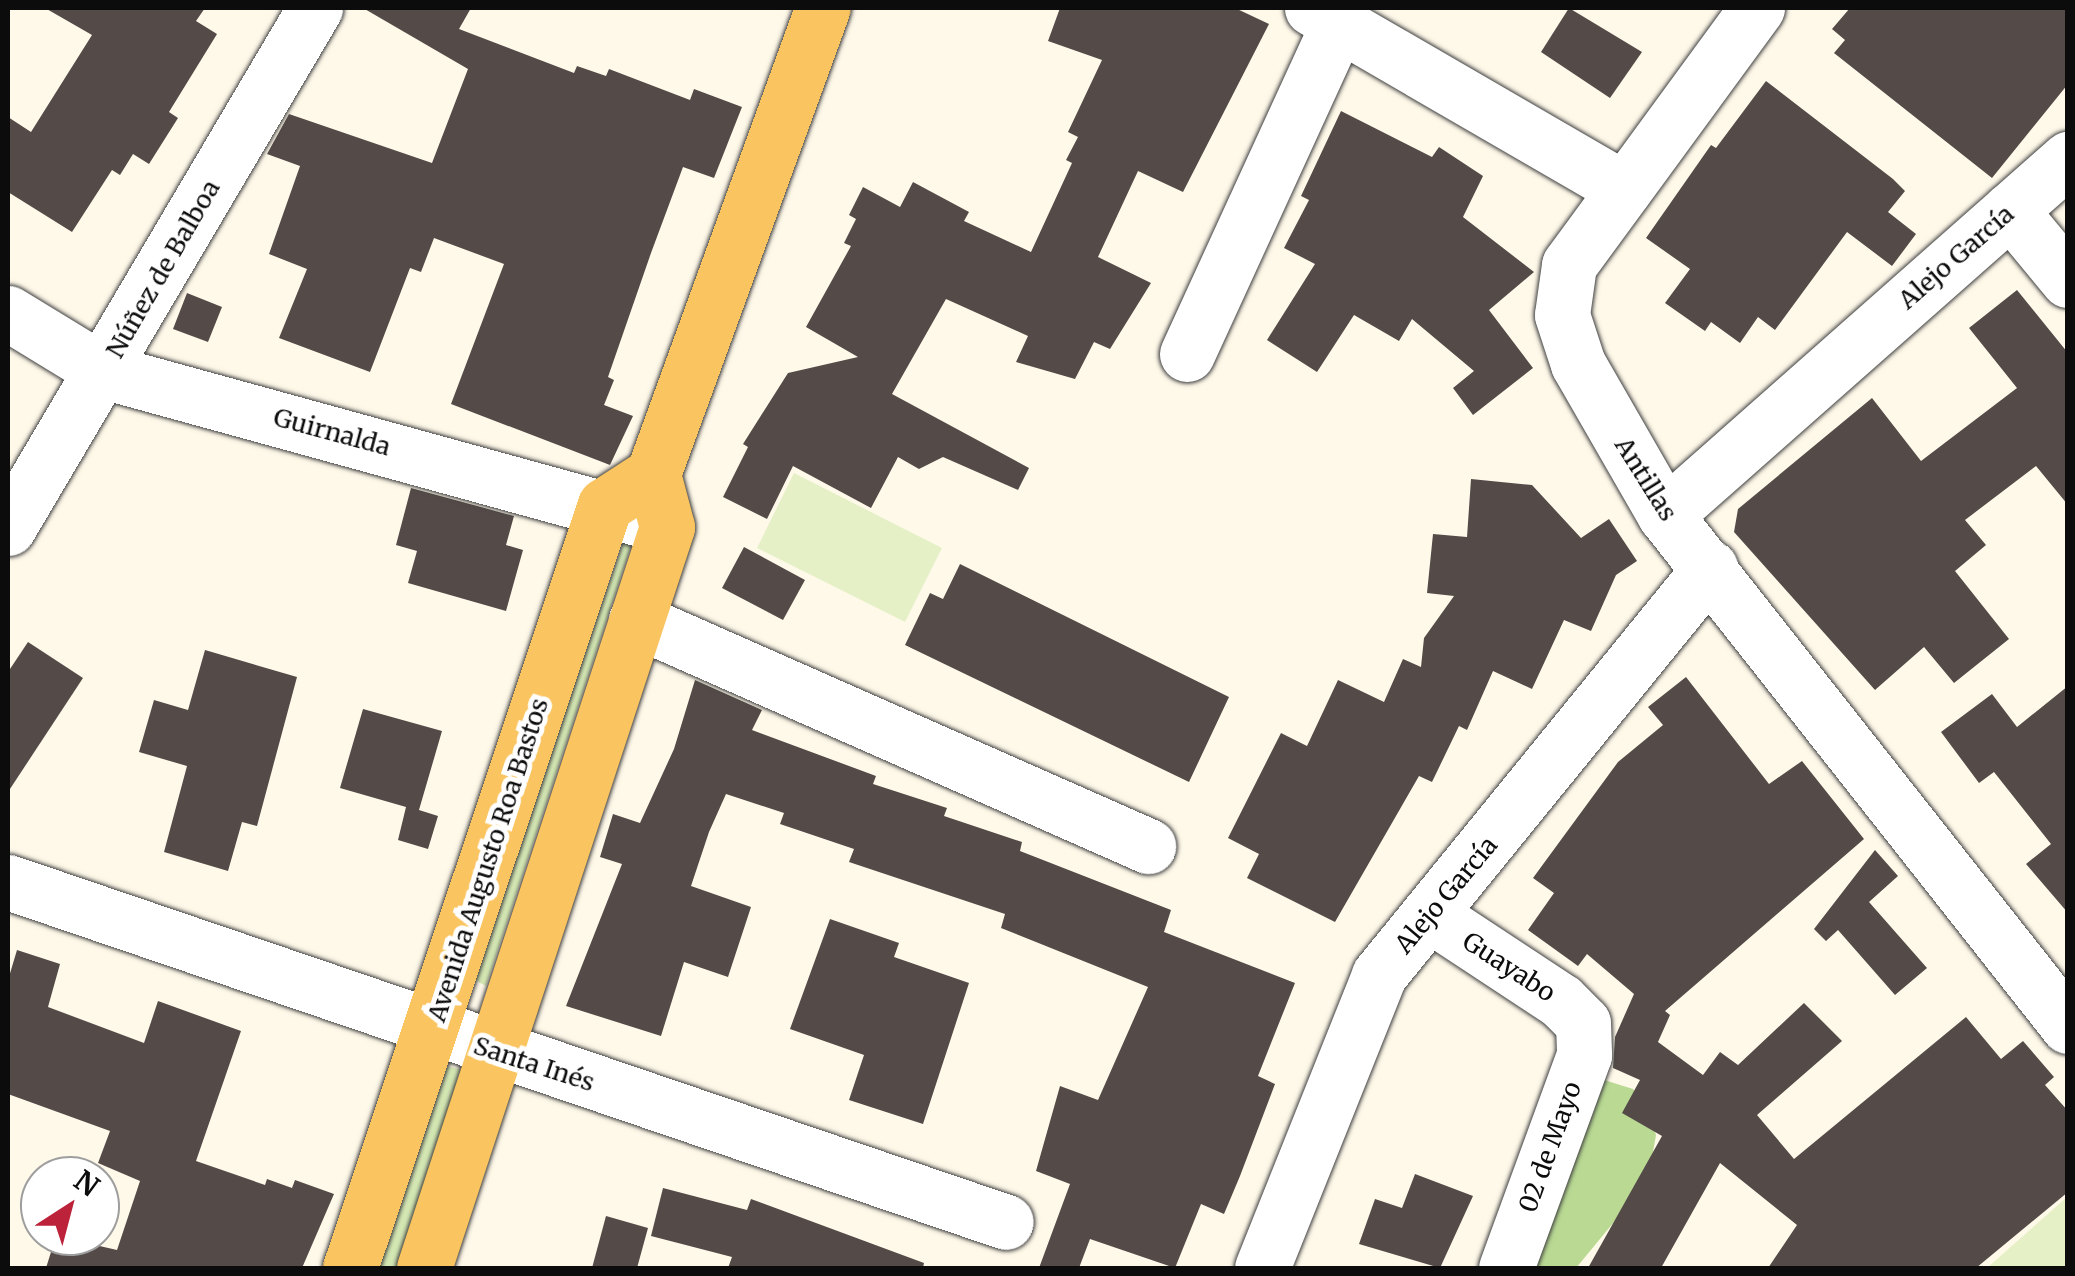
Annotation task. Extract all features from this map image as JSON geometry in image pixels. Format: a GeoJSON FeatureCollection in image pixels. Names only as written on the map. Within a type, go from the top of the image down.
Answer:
{"type":"FeatureCollection","features":[{"type":"Feature","properties":{"kind":"main road"},"geometry":{"type":"LineString","coordinates":[[424,1268],[667,528],[653,474],[823,8]]}},
{"type":"Feature","properties":{"kind":"main road"},"geometry":{"type":"LineString","coordinates":[[605,505],[653,474]]}},
{"type":"Feature","properties":{"kind":"main road","name":"Avenida Augusto Roa Bastos"},"geometry":{"type":"LineString","coordinates":[[350,1268],[605,505]]}},
{"type":"Feature","properties":{"kind":"street","name":"Núñez de Balboa"},"geometry":{"type":"LineString","coordinates":[[8,528],[316,8]]}},
{"type":"Feature","properties":{"kind":"street","name":"Antillas"},"geometry":{"type":"LineString","coordinates":[[1757,8],[1569,265],[1562,315],[1578,364],[1665,515],[2068,1026]]}},
{"type":"Feature","properties":{"kind":"street"},"geometry":{"type":"LineString","coordinates":[[1187,354],[1326,15],[1624,189]]}},
{"type":"Feature","properties":{"kind":"street","name":"Alejo García"},"geometry":{"type":"LineString","coordinates":[[1665,515],[2068,159]]}},
{"type":"Feature","properties":{"kind":"street"},"geometry":{"type":"LineString","coordinates":[[2010,210],[2068,280]]}},
{"type":"Feature","properties":{"kind":"street","name":"Guirnalda"},"geometry":{"type":"LineString","coordinates":[[8,313],[103,370],[605,505],[667,528]]}},
{"type":"Feature","properties":{"kind":"street","name":"Alejo García"},"geometry":{"type":"LineString","coordinates":[[1262,1268],[1379,975],[1432,916],[1710,568]]}},
{"type":"Feature","properties":{"kind":"street"},"geometry":{"type":"LineString","coordinates":[[636,620],[1148,846]]}},
{"type":"Feature","properties":{"kind":"street","name":"Santa Inés"},"geometry":{"type":"LineString","coordinates":[[8,882],[432,1030],[1006,1222]]}},
{"type":"Feature","properties":{"kind":"street","name":"Guayabo"},"geometry":{"type":"LineString","coordinates":[[1432,916],[1562,1001],[1582,1023]]}},
{"type":"Feature","properties":{"kind":"street","name":"02 de Mayo"},"geometry":{"type":"LineString","coordinates":[[1506,1268],[1584,1055],[1582,1023]]}},
{"type":"Feature","properties":{"kind":"green space"},"geometry":{"type":"Polygon","coordinates":[[[794,473],[942,548],[905,622],[757,548],[794,473]]]}},
{"type":"Feature","properties":{"kind":"green space"},"geometry":{"type":"Polygon","coordinates":[[[627,532],[635,534],[486,986],[471,978],[627,532]]]}},
{"type":"Feature","properties":{"kind":"green space"},"geometry":{"type":"Polygon","coordinates":[[[443,1065],[462,1070],[398,1268],[373,1268],[443,1065]]]}},
{"type":"Feature","properties":{"kind":"green space"},"geometry":{"type":"Polygon","coordinates":[[[1601,1079],[1633,1089],[1645,1103],[1656,1135],[1653,1152],[1633,1199],[1576,1268],[1539,1268],[1527,1258],[1601,1079]]]}},
{"type":"Feature","properties":{"kind":"green space"},"geometry":{"type":"Polygon","coordinates":[[[2067,1197],[2067,1268],[1988,1267],[2067,1197]]]}},
{"type":"Feature","properties":{"kind":"building"},"geometry":{"type":"Polygon","coordinates":[[[45,8],[205,8],[196,21],[217,34],[169,112],[178,118],[149,164],[133,154],[120,175],[112,170],[72,232],[8,192],[8,117],[31,132],[92,35],[45,8]]]}},
{"type":"Feature","properties":{"kind":"building"},"geometry":{"type":"Polygon","coordinates":[[[363,8],[471,8],[459,29],[574,73],[577,66],[606,76],[609,69],[690,100],[694,89],[742,107],[714,178],[683,167],[651,253],[608,377],[614,380],[604,405],[633,416],[610,465],[451,404],[504,264],[434,238],[421,272],[410,268],[370,372],[279,338],[307,269],[269,254],[300,166],[267,154],[289,114],[432,163],[468,69],[363,8]]]}},
{"type":"Feature","properties":{"kind":"building"},"geometry":{"type":"Polygon","coordinates":[[[1060,8],[1235,8],[1269,24],[1183,192],[1138,171],[1098,257],[1151,283],[1110,349],[1094,342],[1075,379],[1016,362],[1028,336],[946,299],[892,394],[1029,468],[1018,490],[943,457],[919,469],[898,457],[871,508],[793,466],[767,519],[723,497],[748,447],[743,444],[788,373],[858,357],[806,327],[851,246],[844,243],[856,219],[849,215],[863,187],[900,207],[913,182],[969,212],[964,221],[1031,252],[1072,163],[1066,160],[1078,137],[1068,132],[1102,60],[1048,41],[1060,8]]]}},
{"type":"Feature","properties":{"kind":"building"},"geometry":{"type":"Polygon","coordinates":[[[1569,8],[1642,52],[1610,98],[1541,52],[1569,8]]]}},
{"type":"Feature","properties":{"kind":"building"},"geometry":{"type":"Polygon","coordinates":[[[1850,8],[2068,8],[2068,84],[1992,178],[1834,53],[1845,40],[1832,29],[1850,8]]]}},
{"type":"Feature","properties":{"kind":"building"},"geometry":{"type":"Polygon","coordinates":[[[1766,81],[1905,191],[1888,212],[1916,234],[1892,266],[1847,232],[1775,330],[1758,317],[1740,343],[1711,322],[1705,331],[1665,303],[1690,269],[1646,238],[1711,145],[1716,148],[1766,81]]]}},
{"type":"Feature","properties":{"kind":"building"},"geometry":{"type":"Polygon","coordinates":[[[1341,111],[1432,157],[1439,147],[1483,176],[1463,217],[1534,272],[1489,310],[1533,368],[1473,415],[1453,388],[1474,371],[1412,319],[1399,341],[1354,315],[1317,372],[1267,340],[1315,264],[1284,248],[1309,200],[1301,196],[1341,111]]]}},
{"type":"Feature","properties":{"kind":"building"},"geometry":{"type":"Polygon","coordinates":[[[2017,290],[2068,353],[2068,505],[2036,466],[1965,520],[1986,545],[1955,571],[2009,639],[1954,683],[1924,647],[1875,690],[1734,532],[1738,509],[1872,398],[1921,461],[2017,388],[1969,328],[2017,290]]]}},
{"type":"Feature","properties":{"kind":"building"},"geometry":{"type":"Polygon","coordinates":[[[187,293],[222,307],[208,342],[173,329],[187,293]]]}},
{"type":"Feature","properties":{"kind":"building"},"geometry":{"type":"Polygon","coordinates":[[[1471,479],[1532,485],[1581,538],[1609,519],[1637,561],[1616,575],[1591,631],[1564,620],[1532,689],[1493,671],[1467,730],[1459,726],[1432,782],[1419,776],[1335,922],[1247,878],[1259,854],[1228,838],[1281,733],[1307,746],[1338,680],[1384,702],[1403,659],[1421,667],[1424,638],[1454,596],[1427,593],[1433,534],[1467,537],[1471,479]]]}},
{"type":"Feature","properties":{"kind":"building"},"geometry":{"type":"Polygon","coordinates":[[[411,488],[514,516],[506,545],[523,550],[506,611],[408,583],[417,551],[396,545],[411,488]]]}},
{"type":"Feature","properties":{"kind":"building"},"geometry":{"type":"Polygon","coordinates":[[[744,547],[805,580],[783,620],[722,588],[744,547]]]}},
{"type":"Feature","properties":{"kind":"building"},"geometry":{"type":"Polygon","coordinates":[[[960,564],[1229,697],[1189,782],[905,645],[930,593],[943,599],[960,564]]]}},
{"type":"Feature","properties":{"kind":"building"},"geometry":{"type":"Polygon","coordinates":[[[28,642],[83,678],[8,792],[8,672],[28,642]]]}},
{"type":"Feature","properties":{"kind":"building"},"geometry":{"type":"Polygon","coordinates":[[[205,650],[297,677],[257,826],[242,822],[228,871],[164,852],[187,766],[139,752],[154,700],[188,710],[205,650]]]}},
{"type":"Feature","properties":{"kind":"building"},"geometry":{"type":"Polygon","coordinates":[[[1686,677],[1769,784],[1802,761],[1864,839],[1665,1011],[1670,1015],[1658,1042],[1703,1075],[1720,1052],[1738,1065],[1804,1003],[1842,1041],[1757,1115],[1794,1159],[1966,1017],[2001,1059],[2023,1041],[2054,1077],[2045,1085],[2068,1111],[2068,1192],[1976,1268],[1768,1268],[1797,1225],[1720,1163],[1661,1268],[1588,1268],[1662,1136],[1622,1113],[1640,1080],[1613,1068],[1615,1037],[1634,994],[1587,954],[1578,966],[1528,930],[1554,893],[1533,878],[1618,762],[1663,725],[1648,707],[1686,677]]]}},
{"type":"Feature","properties":{"kind":"building"},"geometry":{"type":"Polygon","coordinates":[[[695,680],[762,710],[752,730],[876,776],[873,784],[947,808],[944,816],[1022,842],[1020,851],[1171,910],[1164,932],[1295,983],[1258,1076],[1275,1084],[1224,1214],[1201,1204],[1175,1268],[1090,1239],[1079,1268],[1039,1268],[1070,1184],[1036,1171],[1060,1086],[1098,1100],[1148,987],[1001,928],[1005,914],[849,862],[854,849],[780,824],[784,813],[726,794],[709,832],[691,886],[751,907],[728,977],[684,962],[661,1036],[566,1006],[622,864],[600,857],[613,814],[640,823],[674,749],[695,680]]]}},
{"type":"Feature","properties":{"kind":"building"},"geometry":{"type":"Polygon","coordinates":[[[2068,686],[2068,913],[2026,864],[2051,844],[1994,772],[1979,783],[1941,732],[1992,694],[2017,727],[2068,686]]]}},
{"type":"Feature","properties":{"kind":"building"},"geometry":{"type":"Polygon","coordinates":[[[363,709],[442,731],[419,810],[438,816],[428,849],[398,840],[406,807],[340,788],[363,709]]]}},
{"type":"Feature","properties":{"kind":"building"},"geometry":{"type":"Polygon","coordinates":[[[1875,850],[1898,876],[1869,902],[1927,968],[1895,995],[1838,930],[1826,941],[1814,929],[1875,850]]]}},
{"type":"Feature","properties":{"kind":"building"},"geometry":{"type":"Polygon","coordinates":[[[830,919],[899,943],[894,957],[969,983],[923,1124],[849,1100],[864,1055],[790,1029],[830,919]]]}},
{"type":"Feature","properties":{"kind":"building"},"geometry":{"type":"Polygon","coordinates":[[[17,950],[60,964],[48,1007],[144,1043],[158,1001],[241,1031],[196,1161],[265,1185],[267,1179],[292,1188],[295,1180],[334,1194],[302,1268],[46,1268],[50,1256],[120,1256],[120,1241],[140,1181],[120,1172],[120,1156],[101,1156],[110,1131],[8,1094],[8,980],[17,950]]]}},
{"type":"Feature","properties":{"kind":"building"},"geometry":{"type":"Polygon","coordinates":[[[1415,1174],[1473,1196],[1440,1268],[1359,1244],[1375,1199],[1402,1208],[1415,1174]]]}},
{"type":"Feature","properties":{"kind":"building"},"geometry":{"type":"Polygon","coordinates":[[[663,1188],[747,1210],[751,1199],[924,1263],[923,1268],[728,1268],[732,1257],[651,1236],[663,1188]]]}},
{"type":"Feature","properties":{"kind":"building"},"geometry":{"type":"Polygon","coordinates":[[[606,1216],[648,1228],[637,1268],[592,1268],[606,1216]]]}}]}
